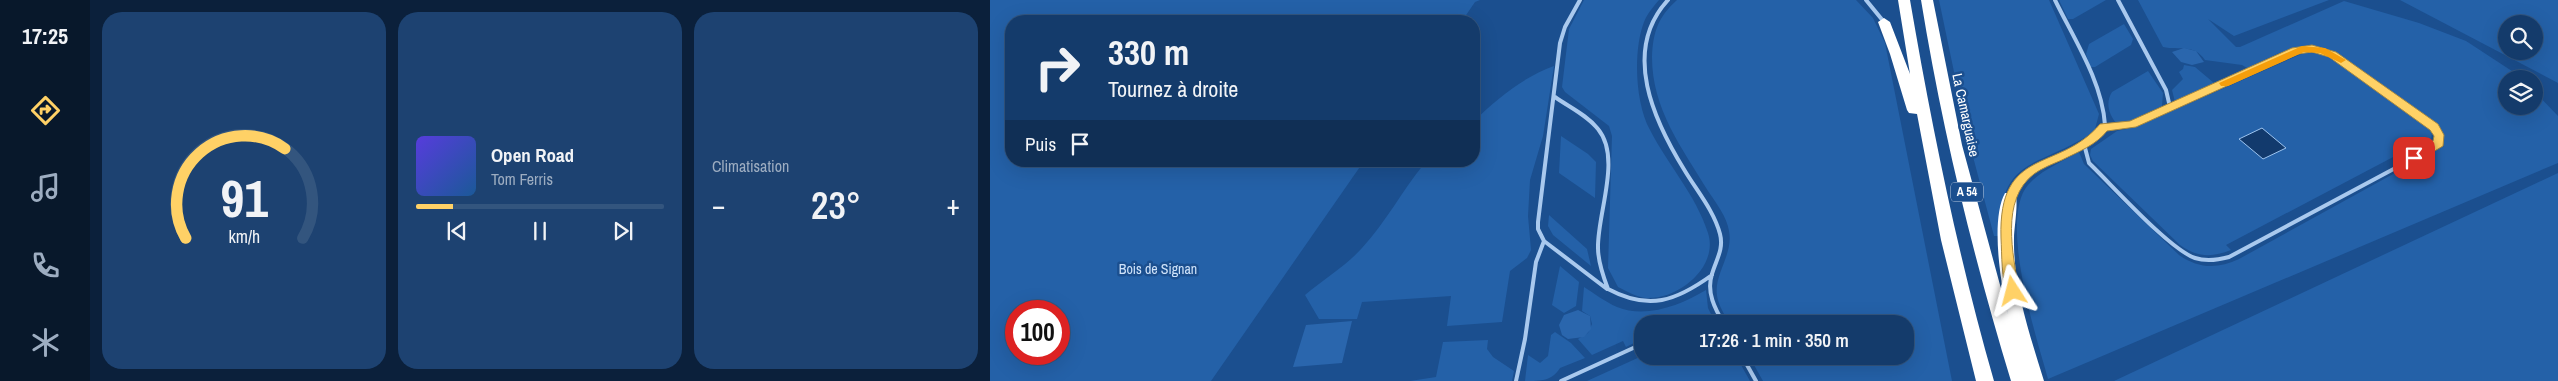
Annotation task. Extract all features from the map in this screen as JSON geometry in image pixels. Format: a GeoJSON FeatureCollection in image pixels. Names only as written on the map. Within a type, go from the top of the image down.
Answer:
{"type":"FeatureCollection","features":[{"type":"Feature","properties":{"kind":"highway","name":"A 54"},"geometry":{"type":"LineString","coordinates":[[1904,0],[1934,179],[1950,253],[1984,381]]}},
{"type":"Feature","properties":{"kind":"highway","name":"La Camarguaise"},"geometry":{"type":"LineString","coordinates":[[1927,0],[1943,86],[1963,176],[2002,327],[2020,381]]}},
{"type":"Feature","properties":{"kind":"highway"},"geometry":{"type":"LineString","coordinates":[[1884,22],[1897,54],[1934,179]]}},
{"type":"Feature","properties":{"kind":"highway"},"geometry":{"type":"LineString","coordinates":[[2010,197],[2006,215],[2009,274],[2023,340],[2035,381]]}},
{"type":"Feature","properties":{"kind":"lane"},"geometry":{"type":"LineString","coordinates":[[1580,0],[1565,27],[1560,43],[1538,229],[1544,240],[1608,289],[1630,300],[1663,301],[1684,294],[1712,275]]}},
{"type":"Feature","properties":{"kind":"lane"},"geometry":{"type":"LineString","coordinates":[[1668,0],[1648,28],[1645,63],[1647,85],[1660,129],[1716,224],[1721,248],[1719,260],[1712,275],[1710,291],[1720,315]]}},
{"type":"Feature","properties":{"kind":"lane"},"geometry":{"type":"LineString","coordinates":[[1866,0],[1884,22]]}},
{"type":"Feature","properties":{"kind":"lane"},"geometry":{"type":"LineString","coordinates":[[2010,197],[2015,187],[2031,171],[2084,144],[2097,136],[2104,127],[2105,117],[2096,88],[2055,0]]}},
{"type":"Feature","properties":{"kind":"lane"},"geometry":{"type":"LineString","coordinates":[[2118,0],[2166,90],[2170,107]]}},
{"type":"Feature","properties":{"kind":"lane"},"geometry":{"type":"LineString","coordinates":[[2084,144],[2084,151],[2089,163],[2178,249],[2195,259],[2207,262],[2229,258],[2431,149],[2440,140],[2437,131],[2425,120],[2339,58],[2312,48],[2296,51],[2132,125],[2104,127]]}},
{"type":"Feature","properties":{"kind":"lane"},"geometry":{"type":"LineString","coordinates":[[1555,97],[1599,130],[1605,141],[1607,160],[1603,215],[1598,245],[1601,269],[1608,289]]}},
{"type":"Feature","properties":{"kind":"lane"},"geometry":{"type":"LineString","coordinates":[[1516,381],[1523,356],[1532,289],[1533,264],[1544,240]]}},
{"type":"Feature","properties":{"kind":"lane"},"geometry":{"type":"LineString","coordinates":[[1562,381],[1634,348]]}},
{"type":"Feature","properties":{"kind":"lane"},"geometry":{"type":"LineString","coordinates":[[1747,365],[1756,381]]}},
{"type":"Feature","properties":{"kind":"green space","name":"Bois de Signan"},"geometry":{"type":"Polygon","coordinates":[[[990,0],[1480,0],[1475,2],[1466,15],[1005,15],[1005,167],[1360,167],[1211,381],[990,381],[990,0]]]}},
{"type":"Feature","properties":{"kind":"green space"},"geometry":{"type":"Polygon","coordinates":[[[1584,0],[1659,0],[1645,19],[1640,34],[1637,76],[1641,106],[1657,143],[1703,219],[1710,246],[1702,269],[1693,279],[1683,287],[1658,297],[1646,298],[1618,287],[1608,268],[1612,136],[1609,126],[1565,92],[1562,87],[1569,29],[1584,0]]]}},
{"type":"Feature","properties":{"kind":"green space"},"geometry":{"type":"Polygon","coordinates":[[[1677,0],[1856,0],[1873,18],[1885,43],[1952,381],[1763,381],[1754,365],[1914,365],[1914,315],[1725,315],[1718,300],[1717,283],[1730,240],[1728,226],[1721,210],[1670,127],[1657,94],[1653,76],[1652,57],[1655,32],[1661,19],[1677,0]]]}},
{"type":"Feature","properties":{"kind":"green space"},"geometry":{"type":"Polygon","coordinates":[[[1939,0],[2049,0],[2099,114],[2095,129],[2089,135],[2037,161],[2014,178],[2006,192],[2001,210],[1998,236],[1994,236],[1967,134],[1939,0]]]}},
{"type":"Feature","properties":{"kind":"green space"},"geometry":{"type":"Polygon","coordinates":[[[2059,0],[2106,0],[2073,19],[2068,19],[2059,0]]]}},
{"type":"Feature","properties":{"kind":"green space"},"geometry":{"type":"Polygon","coordinates":[[[2138,0],[2329,0],[2234,36],[2208,19],[2236,47],[2240,47],[2344,1],[2419,23],[2466,41],[2510,70],[2498,70],[2498,115],[2543,115],[2543,100],[2558,116],[2558,163],[2048,379],[2023,280],[2018,251],[2017,224],[2020,202],[2028,185],[2052,167],[2079,152],[2084,164],[2179,255],[2194,263],[2216,266],[2239,259],[2444,146],[2443,135],[2436,124],[2336,54],[2323,49],[2301,47],[2290,49],[2247,68],[2242,65],[2205,60],[2196,51],[2191,49],[2163,47],[2138,0]]]}},
{"type":"Feature","properties":{"kind":"green space"},"geometry":{"type":"Polygon","coordinates":[[[2400,0],[2558,0],[2558,83],[2543,75],[2543,70],[2533,70],[2514,60],[2543,60],[2543,15],[2498,15],[2498,51],[2400,0]]]}},
{"type":"Feature","properties":{"kind":"green space"},"geometry":{"type":"Polygon","coordinates":[[[2124,24],[2133,39],[2131,45],[2095,67],[2090,67],[2086,54],[2089,44],[2124,24]]]}},
{"type":"Feature","properties":{"kind":"green space"},"geometry":{"type":"Polygon","coordinates":[[[2306,52],[2323,54],[2334,59],[2425,124],[2432,131],[2431,142],[2420,150],[2414,146],[2226,245],[2231,250],[2211,255],[2198,254],[2180,245],[2093,161],[2090,155],[2091,149],[2117,131],[2136,127],[2306,52]]]}},
{"type":"Feature","properties":{"kind":"green space"},"geometry":{"type":"Polygon","coordinates":[[[2184,65],[2195,67],[2214,83],[2175,102],[2172,90],[2183,79],[2179,72],[2183,69],[2184,65]]]}},
{"type":"Feature","properties":{"kind":"green space"},"geometry":{"type":"Polygon","coordinates":[[[1554,66],[1543,136],[1530,180],[1528,216],[1531,250],[1527,258],[1510,271],[1502,322],[1447,326],[1451,296],[1362,302],[1357,319],[1319,319],[1305,295],[1356,255],[1379,228],[1422,167],[1480,167],[1480,116],[1511,89],[1554,66]]]}},
{"type":"Feature","properties":{"kind":"green space"},"geometry":{"type":"Polygon","coordinates":[[[2148,71],[2163,93],[2162,106],[2121,125],[2117,124],[2112,117],[2108,105],[2112,92],[2148,71]]]}},
{"type":"Feature","properties":{"kind":"green space"},"geometry":{"type":"Polygon","coordinates":[[[1561,136],[1588,154],[1596,162],[1595,198],[1559,173],[1561,136]]]}},
{"type":"Feature","properties":{"kind":"green space"},"geometry":{"type":"Polygon","coordinates":[[[2558,173],[2558,381],[2114,381],[2558,173]]]}},
{"type":"Feature","properties":{"kind":"green space"},"geometry":{"type":"Polygon","coordinates":[[[1549,215],[1587,249],[1591,266],[1553,235],[1548,226],[1549,215]]]}},
{"type":"Feature","properties":{"kind":"green space"},"geometry":{"type":"Polygon","coordinates":[[[1560,266],[1579,282],[1576,306],[1564,313],[1552,305],[1560,266]]]}},
{"type":"Feature","properties":{"kind":"green space"},"geometry":{"type":"Polygon","coordinates":[[[1584,287],[1617,307],[1640,312],[1663,309],[1686,301],[1706,290],[1708,308],[1712,315],[1634,315],[1634,343],[1626,347],[1623,341],[1592,355],[1578,339],[1588,333],[1592,324],[1590,316],[1582,311],[1584,287]]]}},
{"type":"Feature","properties":{"kind":"green space"},"geometry":{"type":"Polygon","coordinates":[[[1555,332],[1571,343],[1585,358],[1560,368],[1550,378],[1525,381],[1528,355],[1540,363],[1548,356],[1551,335],[1555,332]]]}},
{"type":"Feature","properties":{"kind":"green space"},"geometry":{"type":"Polygon","coordinates":[[[1488,340],[1487,349],[1493,357],[1514,371],[1512,381],[1410,381],[1436,377],[1443,342],[1488,340]]]}},
{"type":"Feature","properties":{"kind":"green space"},"geometry":{"type":"Polygon","coordinates":[[[1634,360],[1634,365],[1741,365],[1750,381],[1587,381],[1634,360]]]}},
{"type":"Feature","properties":{"kind":"shaded area"},"geometry":{"type":"Polygon","coordinates":[[[2262,128],[2286,148],[2263,159],[2239,139],[2262,128]]]}},
{"type":"Feature","properties":{"kind":"building"},"geometry":{"type":"Polygon","coordinates":[[[2184,48],[2196,51],[2204,62],[2192,65],[2181,62],[2172,52],[2184,48]]]}},
{"type":"Feature","properties":{"kind":"building"},"geometry":{"type":"Polygon","coordinates":[[[1578,310],[1590,316],[1591,329],[1584,337],[1568,339],[1562,335],[1559,325],[1564,315],[1578,310]]]}},
{"type":"Feature","properties":{"kind":"building"},"geometry":{"type":"Polygon","coordinates":[[[1352,321],[1342,363],[1293,367],[1306,325],[1352,321]]]}},
{"type":"Feature","properties":{"kind":"slow traffic"},"geometry":{"type":"LineString","coordinates":[[2224,83],[2306,48],[2322,50],[2341,60]]}},
{"type":"Feature","properties":{"kind":"route"},"geometry":{"type":"LineString","coordinates":[[2013,291],[2009,274],[2006,215],[2010,197],[2015,187],[2031,171],[2084,144],[2097,136],[2104,127],[2132,125],[2296,51],[2312,48],[2333,55],[2434,127],[2439,135],[2439,143],[2414,158]]}}]}
